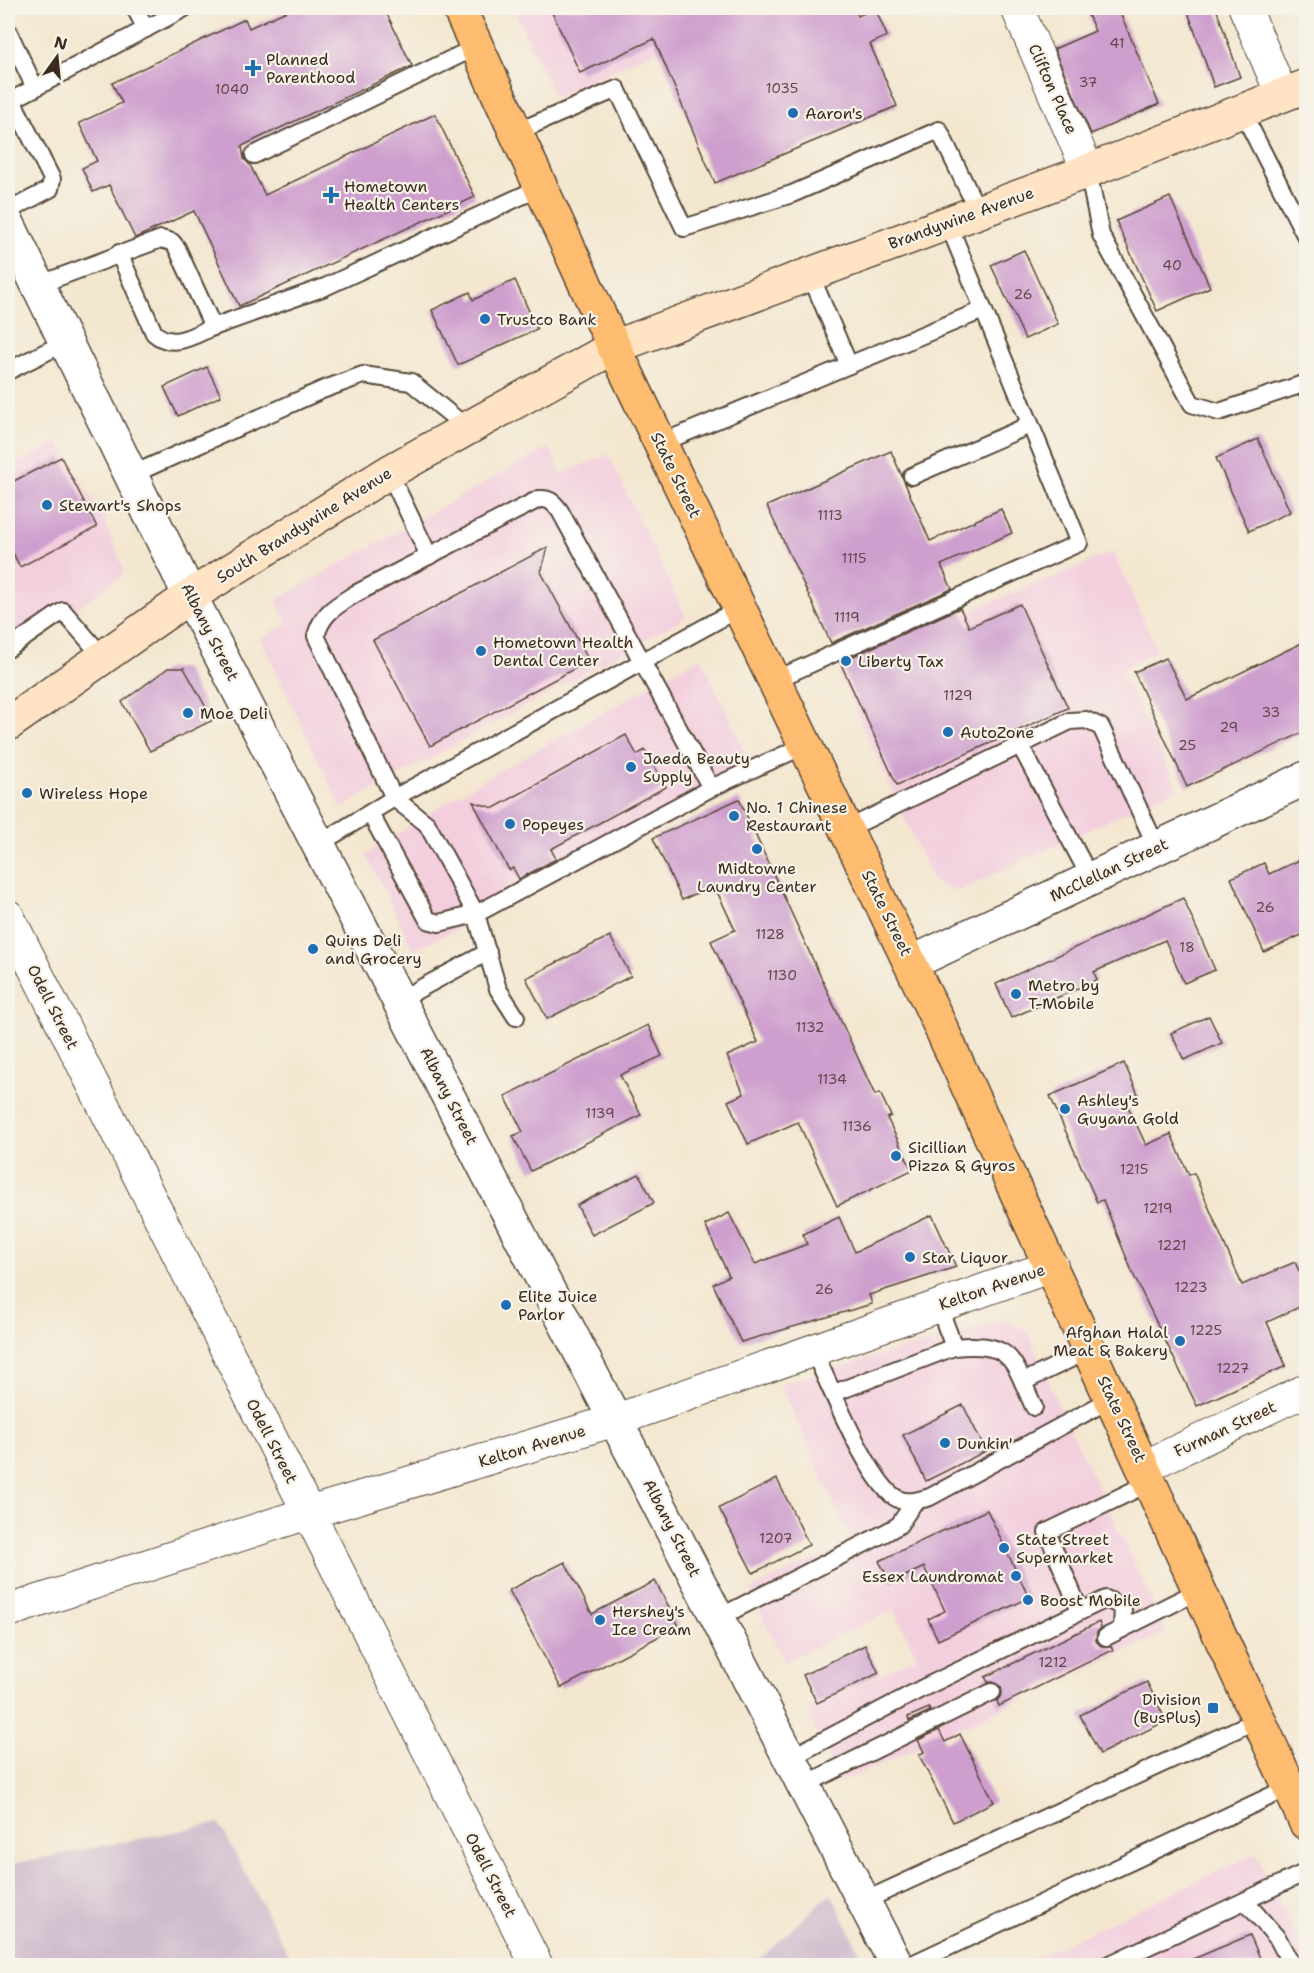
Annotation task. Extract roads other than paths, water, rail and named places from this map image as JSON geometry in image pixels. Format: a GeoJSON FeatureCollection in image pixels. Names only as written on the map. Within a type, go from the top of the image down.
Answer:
{"type":"FeatureCollection","features":[{"type":"Feature","properties":{"kind":"main road","name":"State Street"},"geometry":{"type":"LineString","coordinates":[[459,8],[614,347],[911,963],[1113,1398],[1306,1823]]}},
{"type":"Feature","properties":{"kind":"main road","name":"Brandywine Avenue"},"geometry":{"type":"LineString","coordinates":[[614,347],[1088,171],[1294,91]]}},
{"type":"Feature","properties":{"kind":"main road","name":"South Brandywine Avenue"},"geometry":{"type":"LineString","coordinates":[[8,724],[190,596],[389,472],[614,347]]}},
{"type":"Feature","properties":{"kind":"street","name":"Clifton Place"},"geometry":{"type":"LineString","coordinates":[[1017,8],[1088,171]]}},
{"type":"Feature","properties":{"kind":"street"},"geometry":{"type":"LineString","coordinates":[[1245,8],[1294,91]]}},
{"type":"Feature","properties":{"kind":"street","name":"Albany Street"},"geometry":{"type":"LineString","coordinates":[[8,224],[190,596],[897,1965]]}},
{"type":"Feature","properties":{"kind":"street","name":"McClellan Street"},"geometry":{"type":"LineString","coordinates":[[911,963],[1306,778]]}},
{"type":"Feature","properties":{"kind":"street","name":"Odell Street"},"geometry":{"type":"LineString","coordinates":[[8,916],[537,1965]]}},
{"type":"Feature","properties":{"kind":"street","name":"Kelton Avenue"},"geometry":{"type":"LineString","coordinates":[[8,1611],[308,1513],[616,1420],[1052,1266]]}},
{"type":"Feature","properties":{"kind":"street","name":"Furman Street"},"geometry":{"type":"LineString","coordinates":[[1148,1475],[1306,1390]]}},
{"type":"Feature","properties":{"kind":"lane"},"geometry":{"type":"LineString","coordinates":[[135,8],[146,29]]}},
{"type":"Feature","properties":{"kind":"lane"},"geometry":{"type":"LineString","coordinates":[[8,211],[50,189],[52,180],[10,101],[185,8]]}},
{"type":"Feature","properties":{"kind":"lane"},"geometry":{"type":"LineString","coordinates":[[8,31],[35,88]]}},
{"type":"Feature","properties":{"kind":"lane"},"geometry":{"type":"LineString","coordinates":[[254,155],[477,47]]}},
{"type":"Feature","properties":{"kind":"lane"},"geometry":{"type":"LineString","coordinates":[[516,132],[617,89],[684,228],[792,194],[939,130],[978,211]]}},
{"type":"Feature","properties":{"kind":"lane"},"geometry":{"type":"LineString","coordinates":[[1242,111],[1306,237]]}},
{"type":"Feature","properties":{"kind":"lane"},"geometry":{"type":"LineString","coordinates":[[1088,171],[1101,235],[1192,404],[1219,412],[1306,383]]}},
{"type":"Feature","properties":{"kind":"lane"},"geometry":{"type":"LineString","coordinates":[[119,253],[154,333],[160,338],[176,342],[325,287],[541,187]]}},
{"type":"Feature","properties":{"kind":"lane"},"geometry":{"type":"LineString","coordinates":[[775,680],[1079,543],[948,223]]}},
{"type":"Feature","properties":{"kind":"lane"},"geometry":{"type":"LineString","coordinates":[[38,285],[160,239],[172,242],[213,327]]}},
{"type":"Feature","properties":{"kind":"lane"},"geometry":{"type":"LineString","coordinates":[[810,274],[849,365]]}},
{"type":"Feature","properties":{"kind":"lane"},"geometry":{"type":"LineString","coordinates":[[661,443],[983,310]]}},
{"type":"Feature","properties":{"kind":"lane"},"geometry":{"type":"LineString","coordinates":[[8,371],[66,342]]}},
{"type":"Feature","properties":{"kind":"lane"},"geometry":{"type":"LineString","coordinates":[[131,475],[322,390],[363,375],[411,382],[467,428]]}},
{"type":"Feature","properties":{"kind":"lane"},"geometry":{"type":"LineString","coordinates":[[912,476],[1030,425]]}},
{"type":"Feature","properties":{"kind":"lane"},"geometry":{"type":"LineString","coordinates":[[389,472],[429,556]]}},
{"type":"Feature","properties":{"kind":"lane"},"geometry":{"type":"LineString","coordinates":[[516,1017],[498,989],[476,914],[428,825],[394,798],[316,636],[320,622],[328,611],[539,499],[551,500],[560,511],[711,788]]}},
{"type":"Feature","properties":{"kind":"lane"},"geometry":{"type":"LineString","coordinates":[[319,844],[394,798],[740,608]]}},
{"type":"Feature","properties":{"kind":"lane"},"geometry":{"type":"LineString","coordinates":[[8,648],[63,611],[102,656]]}},
{"type":"Feature","properties":{"kind":"lane"},"geometry":{"type":"LineString","coordinates":[[847,829],[1070,721],[1086,720],[1101,727],[1157,848]]}},
{"type":"Feature","properties":{"kind":"lane"},"geometry":{"type":"LineString","coordinates":[[370,813],[428,920],[439,923],[476,914],[711,788],[806,745]]}},
{"type":"Feature","properties":{"kind":"lane"},"geometry":{"type":"LineString","coordinates":[[1020,745],[1091,879]]}},
{"type":"Feature","properties":{"kind":"lane"},"geometry":{"type":"LineString","coordinates":[[399,1000],[488,952]]}},
{"type":"Feature","properties":{"kind":"lane"},"geometry":{"type":"LineString","coordinates":[[938,1305],[954,1347]]}},
{"type":"Feature","properties":{"kind":"lane"},"geometry":{"type":"LineString","coordinates":[[834,1394],[954,1347],[993,1347],[1011,1356],[1034,1407]]}},
{"type":"Feature","properties":{"kind":"lane"},"geometry":{"type":"LineString","coordinates":[[1023,1382],[1090,1349]]}},
{"type":"Feature","properties":{"kind":"lane"},"geometry":{"type":"LineString","coordinates":[[813,1350],[872,1472],[886,1491],[900,1500],[915,1501],[930,1497],[1113,1398]]}},
{"type":"Feature","properties":{"kind":"lane"},"geometry":{"type":"LineString","coordinates":[[1080,1611],[1047,1532],[1148,1475]]}},
{"type":"Feature","properties":{"kind":"lane"},"geometry":{"type":"LineString","coordinates":[[718,1618],[885,1533],[899,1524],[915,1501]]}},
{"type":"Feature","properties":{"kind":"lane"},"geometry":{"type":"LineString","coordinates":[[1106,1637],[1200,1590]]}},
{"type":"Feature","properties":{"kind":"lane"},"geometry":{"type":"LineString","coordinates":[[797,1771],[921,1689],[1106,1599],[1123,1607],[1122,1629]]}},
{"type":"Feature","properties":{"kind":"lane"},"geometry":{"type":"LineString","coordinates":[[797,1771],[993,1692]]}},
{"type":"Feature","properties":{"kind":"lane"},"geometry":{"type":"LineString","coordinates":[[864,1901],[1259,1719]]}},
{"type":"Feature","properties":{"kind":"lane"},"geometry":{"type":"LineString","coordinates":[[908,1965],[1290,1787]]}},
{"type":"Feature","properties":{"kind":"lane"},"geometry":{"type":"LineString","coordinates":[[1106,1965],[1306,1872]]}},
{"type":"Feature","properties":{"kind":"lane"},"geometry":{"type":"LineString","coordinates":[[1245,1901],[1278,1939],[1292,1965]]}},
{"type":"Feature","properties":{"kind":"place","name":"Planned Parenthood"},"geometry":{"type":"Point","coordinates":[253,68]}},
{"type":"Feature","properties":{"kind":"place","name":"Aaron's"},"geometry":{"type":"Point","coordinates":[793,113]}},
{"type":"Feature","properties":{"kind":"place","name":"Hometown Health Centers"},"geometry":{"type":"Point","coordinates":[331,195]}},
{"type":"Feature","properties":{"kind":"place","name":"Trustco Bank"},"geometry":{"type":"Point","coordinates":[485,319]}},
{"type":"Feature","properties":{"kind":"place","name":"Stewart's Shops"},"geometry":{"type":"Point","coordinates":[47,505]}},
{"type":"Feature","properties":{"kind":"place","name":"Hometown Health Dental Center"},"geometry":{"type":"Point","coordinates":[481,651]}},
{"type":"Feature","properties":{"kind":"place","name":"Liberty Tax"},"geometry":{"type":"Point","coordinates":[846,661]}},
{"type":"Feature","properties":{"kind":"place","name":"Moe Deli"},"geometry":{"type":"Point","coordinates":[188,713]}},
{"type":"Feature","properties":{"kind":"place","name":"AutoZone"},"geometry":{"type":"Point","coordinates":[948,732]}},
{"type":"Feature","properties":{"kind":"place","name":"Jaeda Beauty Supply"},"geometry":{"type":"Point","coordinates":[631,767]}},
{"type":"Feature","properties":{"kind":"place","name":"Wireless Hope"},"geometry":{"type":"Point","coordinates":[27,793]}},
{"type":"Feature","properties":{"kind":"place","name":"No. 1 Chinese Restaurant"},"geometry":{"type":"Point","coordinates":[734,816]}},
{"type":"Feature","properties":{"kind":"place","name":"Popeyes"},"geometry":{"type":"Point","coordinates":[510,824]}},
{"type":"Feature","properties":{"kind":"place","name":"Midtowne Laundry Center"},"geometry":{"type":"Point","coordinates":[757,849]}},
{"type":"Feature","properties":{"kind":"place","name":"Quins Deli and Grocery"},"geometry":{"type":"Point","coordinates":[313,949]}},
{"type":"Feature","properties":{"kind":"place","name":"Metro by T-Mobile"},"geometry":{"type":"Point","coordinates":[1016,994]}},
{"type":"Feature","properties":{"kind":"place","name":"Ashley's Guyana Gold"},"geometry":{"type":"Point","coordinates":[1065,1109]}},
{"type":"Feature","properties":{"kind":"place","name":"Sicillian Pizza & Gyros"},"geometry":{"type":"Point","coordinates":[896,1156]}},
{"type":"Feature","properties":{"kind":"place","name":"Star Liquor"},"geometry":{"type":"Point","coordinates":[910,1257]}},
{"type":"Feature","properties":{"kind":"place","name":"Elite Juice Parlor"},"geometry":{"type":"Point","coordinates":[506,1305]}},
{"type":"Feature","properties":{"kind":"place","name":"Afghan Halal Meat & Bakery"},"geometry":{"type":"Point","coordinates":[1180,1341]}},
{"type":"Feature","properties":{"kind":"place","name":"Dunkin'"},"geometry":{"type":"Point","coordinates":[945,1443]}},
{"type":"Feature","properties":{"kind":"place","name":"State Street Supermarket"},"geometry":{"type":"Point","coordinates":[1004,1548]}},
{"type":"Feature","properties":{"kind":"place","name":"Essex Laundromat"},"geometry":{"type":"Point","coordinates":[1016,1576]}},
{"type":"Feature","properties":{"kind":"place","name":"Boost Mobile"},"geometry":{"type":"Point","coordinates":[1028,1600]}},
{"type":"Feature","properties":{"kind":"place","name":"Hershey's Ice Cream"},"geometry":{"type":"Point","coordinates":[600,1620]}},
{"type":"Feature","properties":{"kind":"place","name":"Division (BusPlus)"},"geometry":{"type":"Point","coordinates":[1213,1708]}}]}
